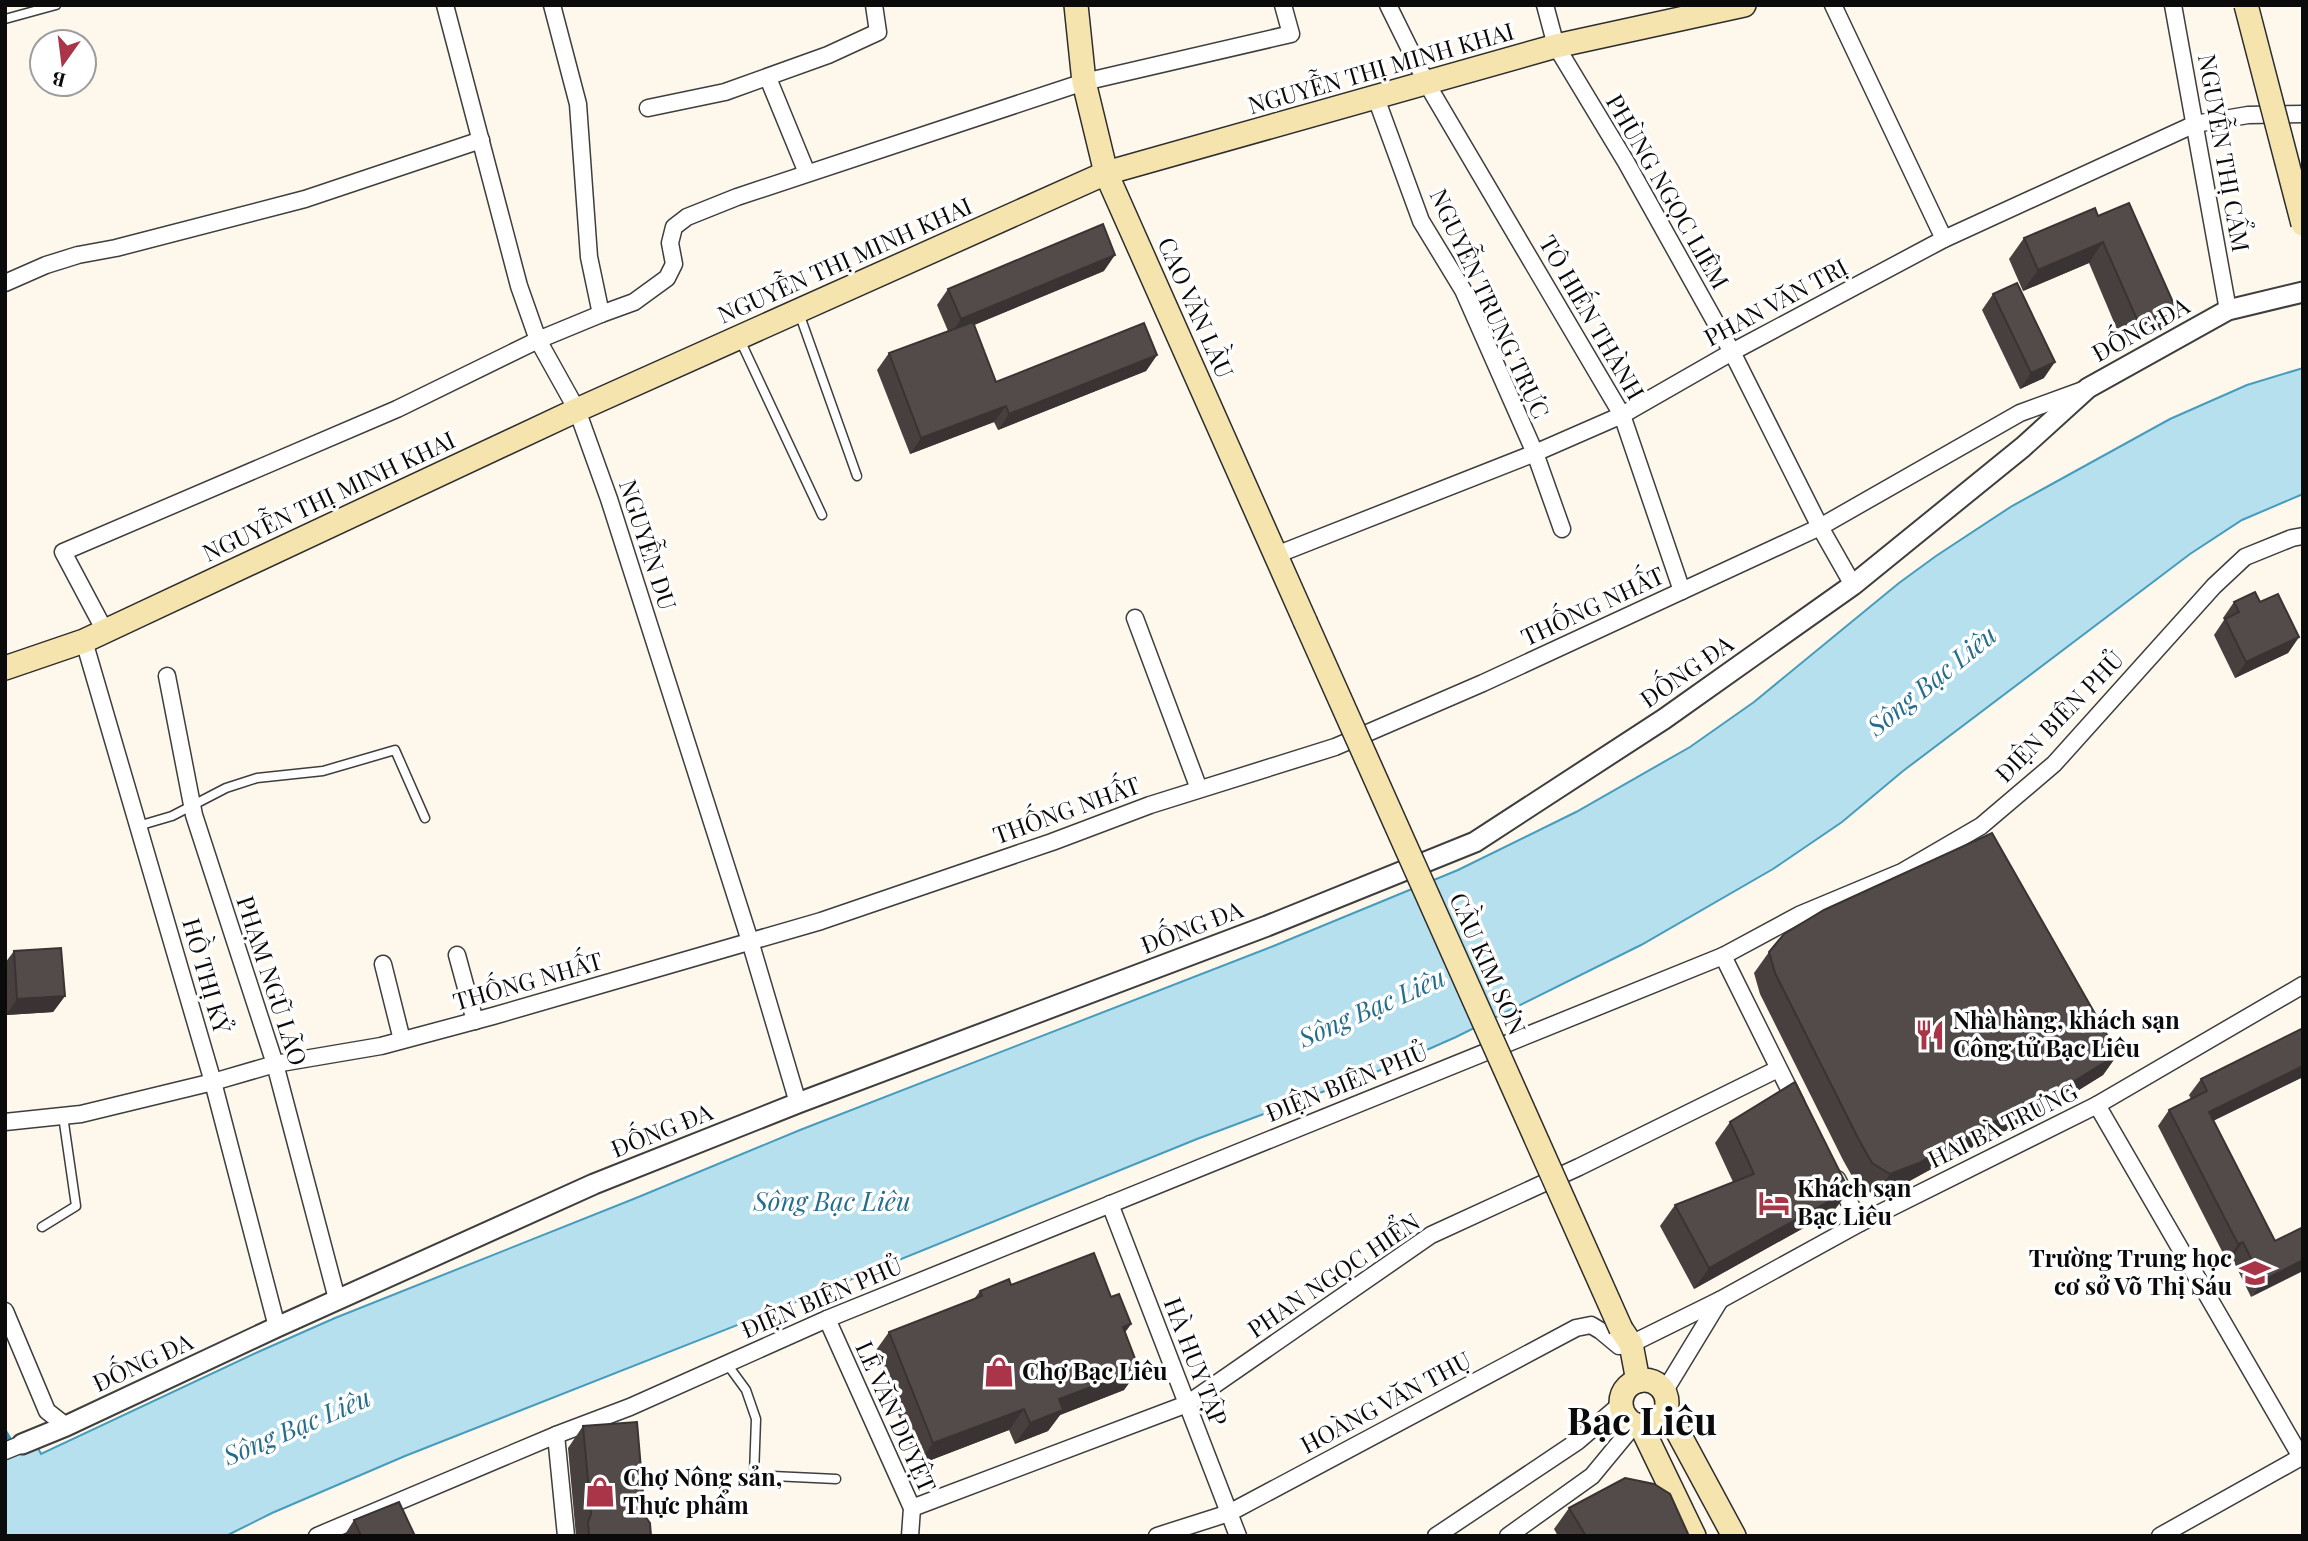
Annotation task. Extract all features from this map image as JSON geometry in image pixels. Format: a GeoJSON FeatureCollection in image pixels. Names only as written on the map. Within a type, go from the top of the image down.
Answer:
{"type":"FeatureCollection","features":[{"type":"Feature","properties":{"kind":"main road","name":"CAO VĂN LẦU"},"geometry":{"type":"LineString","coordinates":[[1076,5],[1084,82],[1106,173],[1305,621]]}},
{"type":"Feature","properties":{"kind":"main road","name":"NGUYỄN THỊ MINH KHAI"},"geometry":{"type":"LineString","coordinates":[[5,668],[84,641],[577,410],[1106,173],[1556,46],[1744,5]]}},
{"type":"Feature","properties":{"kind":"main road"},"geometry":{"type":"LineString","coordinates":[[2246,5],[2303,224]]}},
{"type":"Feature","properties":{"kind":"main road","name":"CẦU KIM SƠN"},"geometry":{"type":"LineString","coordinates":[[1305,621],[1626,1336],[1638,1381]]}},
{"type":"Feature","properties":{"kind":"main road"},"geometry":{"type":"LineString","coordinates":[[1694,1536],[1638,1425],[1627,1419],[1621,1404],[1626,1389],[1638,1381],[1654,1382],[1734,1536]]}},
{"type":"Feature","properties":{"kind":"main road"},"geometry":{"type":"LineString","coordinates":[[1638,1425],[1655,1423],[1665,1401]]}},
{"type":"Feature","properties":{"kind":"street","name":"NGUYỄN DU"},"geometry":{"type":"LineString","coordinates":[[444,5],[519,286],[538,340],[577,410],[609,499],[750,941],[798,1103]]}},
{"type":"Feature","properties":{"kind":"street"},"geometry":{"type":"LineString","coordinates":[[552,5],[578,104],[589,257],[601,314]]}},
{"type":"Feature","properties":{"kind":"street"},"geometry":{"type":"LineString","coordinates":[[648,108],[726,92],[828,55],[878,32],[874,5]]}},
{"type":"Feature","properties":{"kind":"street"},"geometry":{"type":"LineString","coordinates":[[105,631],[64,552],[397,409],[538,340],[634,302],[667,278],[674,264],[670,243],[674,227],[687,217],[807,173],[1084,82],[1291,34],[1283,5]]}},
{"type":"Feature","properties":{"kind":"street","name":"TÔ HIẾN THÀNH"},"geometry":{"type":"LineString","coordinates":[[1388,5],[1427,84],[1622,415],[1682,591]]}},
{"type":"Feature","properties":{"kind":"street","name":"PHÙNG NGỌC LIÊM"},"geometry":{"type":"LineString","coordinates":[[1545,5],[1556,46],[1626,162],[1732,352],[1820,527],[1853,585]]}},
{"type":"Feature","properties":{"kind":"street"},"geometry":{"type":"LineString","coordinates":[[1833,5],[1944,239]]}},
{"type":"Feature","properties":{"kind":"street","name":"NGUYỄN THỊ CẨM"},"geometry":{"type":"LineString","coordinates":[[2173,5],[2228,310]]}},
{"type":"Feature","properties":{"kind":"street"},"geometry":{"type":"LineString","coordinates":[[768,78],[807,173]]}},
{"type":"Feature","properties":{"kind":"street","name":"NGUYỄN TRUNG TRỰC"},"geometry":{"type":"LineString","coordinates":[[1376,98],[1421,221],[1462,290],[1535,453],[1562,529]]}},
{"type":"Feature","properties":{"kind":"street","name":"PHAN VĂN TRỊ"},"geometry":{"type":"LineString","coordinates":[[1276,555],[1535,453],[1622,415],[1732,352],[1944,239],[2195,124],[2248,115],[2303,114]]}},
{"type":"Feature","properties":{"kind":"street"},"geometry":{"type":"LineString","coordinates":[[5,283],[46,265],[78,255],[116,248],[305,200],[481,140]]}},
{"type":"Feature","properties":{"kind":"street","name":"ĐỐNG ĐA"},"geometry":{"type":"LineString","coordinates":[[11,1449],[594,1184],[798,1103],[1254,931],[1475,842],[1664,719],[1853,585],[2023,447],[2088,388],[2228,310],[2303,292]]}},
{"type":"Feature","properties":{"kind":"street","name":"THỐNG NHẤT"},"geometry":{"type":"LineString","coordinates":[[5,1122],[81,1114],[275,1064],[382,1046],[475,1021],[821,921],[1199,789],[1335,747],[1483,683],[1820,527],[2020,413],[2088,388]]}},
{"type":"Feature","properties":{"kind":"street","name":"ĐIỆN BIÊN PHỦ"},"geometry":{"type":"LineString","coordinates":[[324,1535],[396,1509],[556,1435],[631,1413],[727,1364],[827,1319],[1723,956],[1799,915],[1902,873],[1981,827],[2054,764],[2214,586],[2245,557],[2291,538],[2303,536]]}},
{"type":"Feature","properties":{"kind":"street"},"geometry":{"type":"LineString","coordinates":[[1135,618],[1199,789]]}},
{"type":"Feature","properties":{"kind":"street","name":"HỒ THỊ KỶ"},"geometry":{"type":"LineString","coordinates":[[84,641],[213,1082],[277,1327]]}},
{"type":"Feature","properties":{"kind":"street","name":"PHẠM NGŨ LÃO"},"geometry":{"type":"LineString","coordinates":[[167,676],[193,807],[275,1064],[337,1299]]}},
{"type":"Feature","properties":{"kind":"street"},"geometry":{"type":"LineString","coordinates":[[457,955],[475,1021]]}},
{"type":"Feature","properties":{"kind":"street"},"geometry":{"type":"LineString","coordinates":[[1723,956],[1803,1116]]}},
{"type":"Feature","properties":{"kind":"street"},"geometry":{"type":"LineString","coordinates":[[383,964],[402,1040]]}},
{"type":"Feature","properties":{"kind":"street","name":"HAI BÀ TRƯNG"},"geometry":{"type":"LineString","coordinates":[[1626,1336],[1720,1300],[1860,1223],[2097,1105],[2303,985]]}},
{"type":"Feature","properties":{"kind":"street","name":"PHAN NGỌC HIỂN"},"geometry":{"type":"LineString","coordinates":[[912,1508],[1187,1404],[1431,1235],[1579,1167],[1778,1069]]}},
{"type":"Feature","properties":{"kind":"street"},"geometry":{"type":"LineString","coordinates":[[2097,1105],[2302,1456],[2160,1536]]}},
{"type":"Feature","properties":{"kind":"street"},"geometry":{"type":"LineString","coordinates":[[1829,1164],[1860,1223]]}},
{"type":"Feature","properties":{"kind":"street","name":"HÀ HUY TẬP"},"geometry":{"type":"LineString","coordinates":[[1110,1204],[1238,1536]]}},
{"type":"Feature","properties":{"kind":"street","name":"HAI BÀ TRƯNG"},"geometry":{"type":"LineString","coordinates":[[1665,1401],[1720,1300]]}},
{"type":"Feature","properties":{"kind":"street"},"geometry":{"type":"LineString","coordinates":[[5,1311],[47,1410],[66,1426]]}},
{"type":"Feature","properties":{"kind":"street","name":"LÊ VĂN DUYỆT"},"geometry":{"type":"LineString","coordinates":[[827,1319],[912,1508],[910,1536]]}},
{"type":"Feature","properties":{"kind":"street","name":"HOÀNG VĂN THỤ"},"geometry":{"type":"LineString","coordinates":[[1157,1536],[1229,1513],[1576,1328],[1591,1325],[1619,1346],[1626,1336]]}},
{"type":"Feature","properties":{"kind":"street"},"geometry":{"type":"LineString","coordinates":[[1436,1536],[1578,1441],[1621,1404]]}},
{"type":"Feature","properties":{"kind":"street"},"geometry":{"type":"LineString","coordinates":[[1508,1536],[1592,1476],[1638,1425]]}},
{"type":"Feature","properties":{"kind":"street"},"geometry":{"type":"LineString","coordinates":[[556,1435],[566,1536]]}},
{"type":"Feature","properties":{"kind":"lane"},"geometry":{"type":"LineString","coordinates":[[5,19],[56,5]]}},
{"type":"Feature","properties":{"kind":"lane"},"geometry":{"type":"LineString","coordinates":[[798,311],[857,476]]}},
{"type":"Feature","properties":{"kind":"lane"},"geometry":{"type":"LineString","coordinates":[[739,337],[822,515]]}},
{"type":"Feature","properties":{"kind":"lane"},"geometry":{"type":"LineString","coordinates":[[138,826],[172,816],[226,788],[257,778],[323,771],[395,750],[425,818]]}},
{"type":"Feature","properties":{"kind":"lane"},"geometry":{"type":"LineString","coordinates":[[42,1227],[76,1206],[63,1116]]}},
{"type":"Feature","properties":{"kind":"lane"},"geometry":{"type":"LineString","coordinates":[[727,1364],[746,1391],[757,1419],[754,1475],[836,1479]]}},
{"type":"Feature","properties":{"kind":"water","name":"Sông Bạc Liêu"},"geometry":{"type":"Polygon","coordinates":[[[2303,368],[2303,494],[2242,520],[2190,554],[1903,771],[1842,822],[1773,869],[1641,945],[1456,1037],[1386,1068],[1197,1139],[783,1307],[405,1456],[272,1513],[226,1536],[5,1536],[5,1458],[36,1444],[41,1454],[335,1318],[800,1130],[1276,945],[1458,870],[1576,812],[1690,747],[1754,702],[1899,583],[2012,506],[2170,419],[2247,385],[2303,368]]]}},
{"type":"Feature","properties":{"kind":"building"},"geometry":{"type":"Polygon","coordinates":[[[2129,203],[2176,309],[2139,324],[2103,242],[2038,270],[2024,238],[2095,208],[2098,216],[2129,203]]]}},
{"type":"Feature","properties":{"kind":"building"},"geometry":{"type":"Polygon","coordinates":[[[1103,224],[1115,255],[961,319],[948,289],[1103,224]]]}},
{"type":"Feature","properties":{"kind":"building"},"geometry":{"type":"Polygon","coordinates":[[[2017,283],[2055,362],[2031,373],[1993,294],[2017,283]]]}},
{"type":"Feature","properties":{"kind":"building"},"geometry":{"type":"Polygon","coordinates":[[[973,322],[996,382],[1144,323],[1157,355],[1009,414],[1006,406],[921,438],[889,353],[973,322]]]}},
{"type":"Feature","properties":{"kind":"building"},"geometry":{"type":"Polygon","coordinates":[[[2255,592],[2260,602],[2278,594],[2299,637],[2246,662],[2225,619],[2239,612],[2234,602],[2255,592]]]}},
{"type":"Feature","properties":{"kind":"building","name":"Nhà hàng, khách sạn Công tử Bạc Liêu"},"geometry":{"type":"Polygon","coordinates":[[[1992,833],[2118,1054],[2060,1090],[1969,1134],[1919,1163],[1890,1174],[1872,1163],[1858,1138],[1775,973],[1769,952],[1784,934],[1824,910],[1992,833]]]}},
{"type":"Feature","properties":{"kind":"building"},"geometry":{"type":"Polygon","coordinates":[[[61,948],[65,996],[17,999],[14,951],[61,948]]]}},
{"type":"Feature","properties":{"kind":"building"},"geometry":{"type":"Polygon","coordinates":[[[2303,1028],[2303,1066],[2209,1112],[2275,1241],[2303,1227],[2303,1260],[2262,1281],[2243,1242],[2238,1244],[2169,1110],[2207,1091],[2201,1079],[2303,1028]]]}},
{"type":"Feature","properties":{"kind":"building","name":"Khách sạn Bạc Liêu"},"geometry":{"type":"Polygon","coordinates":[[[1795,1082],[1849,1190],[1709,1268],[1675,1205],[1754,1174],[1730,1122],[1795,1082]]]}},
{"type":"Feature","properties":{"kind":"building","name":"Chợ Bạc Liêu"},"geometry":{"type":"Polygon","coordinates":[[[1094,1253],[1111,1297],[1119,1294],[1131,1324],[1123,1327],[1139,1369],[1059,1399],[1063,1410],[1030,1423],[1024,1409],[933,1443],[889,1332],[982,1296],[980,1291],[1009,1279],[1011,1285],[1094,1253]]]}},
{"type":"Feature","properties":{"kind":"building","name":"Chợ Nông sản, Thực phẩm"},"geometry":{"type":"Polygon","coordinates":[[[637,1422],[645,1516],[650,1523],[651,1536],[589,1536],[588,1522],[591,1514],[583,1426],[637,1422]]]}},
{"type":"Feature","properties":{"kind":"building"},"geometry":{"type":"Polygon","coordinates":[[[1625,1478],[1654,1484],[1670,1494],[1689,1536],[1586,1536],[1569,1508],[1625,1478]]]}},
{"type":"Feature","properties":{"kind":"building"},"geometry":{"type":"Polygon","coordinates":[[[399,1502],[415,1536],[361,1536],[354,1520],[399,1502]]]}},
{"type":"Feature","properties":{"kind":"waterway"},"geometry":{"type":"LineString","coordinates":[[5,1433],[13,1446]]}},
{"type":"Feature","properties":{"kind":"place","name":"Nhà hàng, khách sạn Công tử Bạc Liêu"},"geometry":{"type":"Point","coordinates":[1930,1035]}},
{"type":"Feature","properties":{"kind":"place","name":"Khách sạn Bạc Liêu"},"geometry":{"type":"Point","coordinates":[1774,1203]}},
{"type":"Feature","properties":{"kind":"place","name":"Trường Trung học cơ sở Võ Thị Sáu"},"geometry":{"type":"Point","coordinates":[2255,1273]}},
{"type":"Feature","properties":{"kind":"place","name":"Chợ Bạc Liêu"},"geometry":{"type":"Point","coordinates":[999,1372]}},
{"type":"Feature","properties":{"kind":"place","name":"Chợ Nông sản, Thực phẩm"},"geometry":{"type":"Point","coordinates":[600,1492]}},
{"type":"Feature","properties":{"kind":"district","name":"Bạc Liêu"},"geometry":{"type":"Point","coordinates":[1642,1422]}}]}
